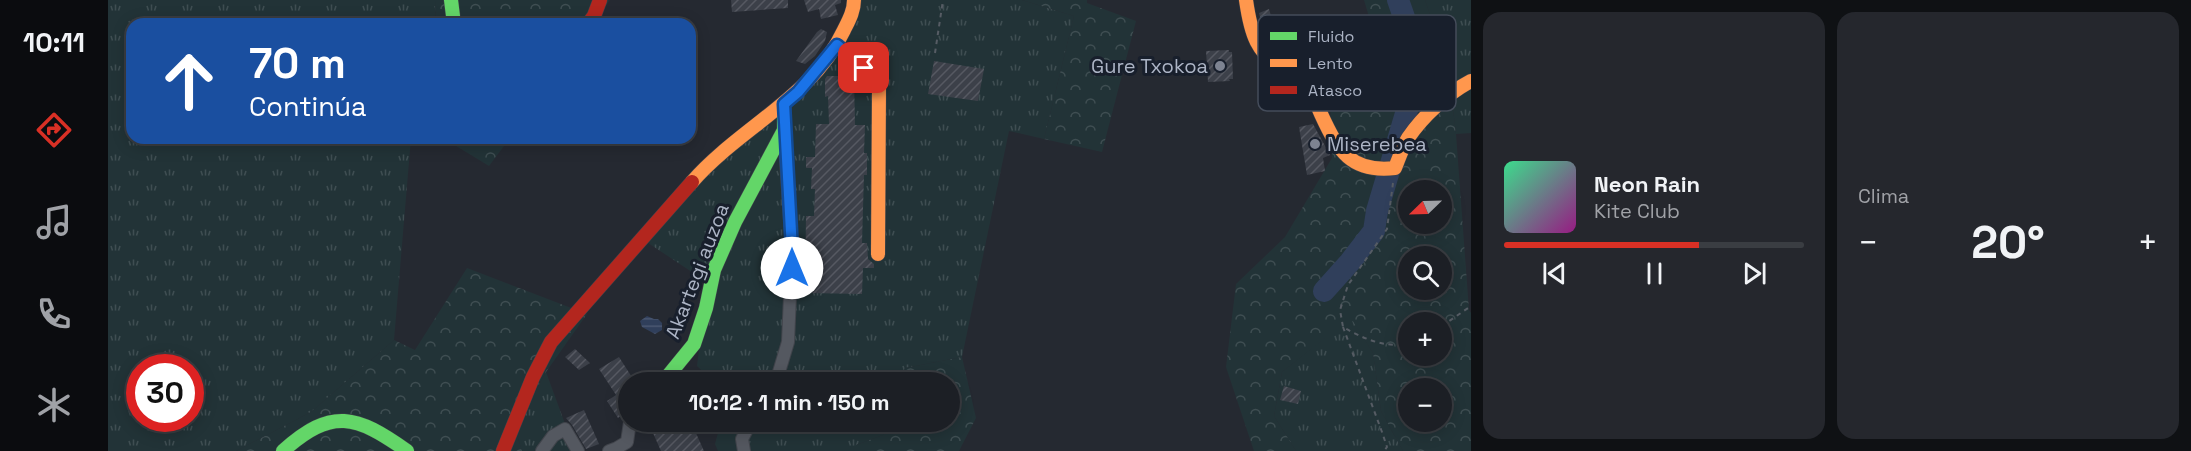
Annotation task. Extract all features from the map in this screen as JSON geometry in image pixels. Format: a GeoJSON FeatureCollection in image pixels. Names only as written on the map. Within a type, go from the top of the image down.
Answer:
{"type":"FeatureCollection","features":[{"type":"Feature","properties":{"kind":"street"},"geometry":{"type":"LineString","coordinates":[[451,0],[452,18]]}},
{"type":"Feature","properties":{"kind":"street"},"geometry":{"type":"LineString","coordinates":[[592,18],[600,0]]}},
{"type":"Feature","properties":{"kind":"street"},"geometry":{"type":"LineString","coordinates":[[503,451],[533,377],[551,342],[699,174],[730,145],[798,92],[837,45],[854,9],[854,0]]}},
{"type":"Feature","properties":{"kind":"street"},"geometry":{"type":"LineString","coordinates":[[1246,0],[1255,45],[1258,48]]}},
{"type":"Feature","properties":{"kind":"street"},"geometry":{"type":"LineString","coordinates":[[837,45],[864,68],[879,87],[878,254]]}},
{"type":"Feature","properties":{"kind":"street"},"geometry":{"type":"LineString","coordinates":[[1456,88],[1471,81]]}},
{"type":"Feature","properties":{"kind":"street","name":"Akartegi auzoa"},"geometry":{"type":"LineString","coordinates":[[671,372],[694,344],[706,308],[714,270],[735,222],[784,130],[784,104]]}},
{"type":"Feature","properties":{"kind":"street"},"geometry":{"type":"LineString","coordinates":[[1320,111],[1345,156],[1357,165],[1383,171],[1395,168],[1408,138],[1433,111]]}},
{"type":"Feature","properties":{"kind":"street"},"geometry":{"type":"LineString","coordinates":[[779,372],[788,342],[792,250],[784,130]]}},
{"type":"Feature","properties":{"kind":"street"},"geometry":{"type":"LineString","coordinates":[[283,451],[300,434],[320,423],[343,420],[361,423],[407,451]]}},
{"type":"Feature","properties":{"kind":"street"},"geometry":{"type":"LineString","coordinates":[[542,451],[553,436],[565,429],[578,451]]}},
{"type":"Feature","properties":{"kind":"street"},"geometry":{"type":"LineString","coordinates":[[609,451],[627,442],[628,432]]}},
{"type":"Feature","properties":{"kind":"street"},"geometry":{"type":"LineString","coordinates":[[744,451],[742,439],[746,432]]}},
{"type":"Feature","properties":{"kind":"path"},"geometry":{"type":"LineString","coordinates":[[935,53],[943,0]]}},
{"type":"Feature","properties":{"kind":"path"},"geometry":{"type":"LineString","coordinates":[[1384,451],[1387,447],[1342,327],[1340,310],[1348,285],[1387,229],[1395,168]]}},
{"type":"Feature","properties":{"kind":"path"},"geometry":{"type":"LineString","coordinates":[[1452,319],[1471,306]]}},
{"type":"Feature","properties":{"kind":"path"},"geometry":{"type":"LineString","coordinates":[[1342,327],[1363,338],[1398,345]]}},
{"type":"Feature","properties":{"kind":"green space"},"geometry":{"type":"Polygon","coordinates":[[[108,0],[435,0],[436,18],[126,18],[126,144],[410,144],[394,340],[311,412],[236,451],[108,451],[108,0]]]}},
{"type":"Feature","properties":{"kind":"green space"},"geometry":{"type":"Polygon","coordinates":[[[435,0],[610,0],[597,18],[436,18],[435,0]]]}},
{"type":"Feature","properties":{"kind":"green space"},"geometry":{"type":"Polygon","coordinates":[[[849,0],[1022,0],[1074,16],[1044,139],[1009,131],[962,357],[905,368],[904,372],[703,372],[697,366],[707,282],[642,239],[848,34],[849,0]]]}},
{"type":"Feature","properties":{"kind":"green space"},"geometry":{"type":"Polygon","coordinates":[[[1022,0],[1087,0],[1087,3],[1136,21],[1102,152],[1044,139],[1074,16],[1022,0]]]}},
{"type":"Feature","properties":{"kind":"green space"},"geometry":{"type":"Polygon","coordinates":[[[1364,0],[1425,0],[1430,15],[1368,15],[1364,0]]]}},
{"type":"Feature","properties":{"kind":"green space"},"geometry":{"type":"Polygon","coordinates":[[[1425,0],[1471,0],[1471,133],[1456,134],[1453,111],[1456,111],[1456,15],[1430,15],[1425,0]]]}},
{"type":"Feature","properties":{"kind":"green space"},"geometry":{"type":"Polygon","coordinates":[[[1330,111],[1453,111],[1471,313],[1471,451],[1403,451],[1381,411],[1373,353],[1351,318],[1282,372],[1274,416],[1296,451],[1254,451],[1226,367],[1236,284],[1285,237],[1332,158],[1330,111]]]}},
{"type":"Feature","properties":{"kind":"green space"},"geometry":{"type":"Polygon","coordinates":[[[453,144],[506,144],[489,166],[453,144]]]}},
{"type":"Feature","properties":{"kind":"green space"},"geometry":{"type":"Polygon","coordinates":[[[467,268],[587,314],[546,372],[515,428],[522,451],[236,451],[311,412],[394,340],[415,350],[467,268]]]}},
{"type":"Feature","properties":{"kind":"green space"},"geometry":{"type":"Polygon","coordinates":[[[1351,317],[1373,353],[1381,411],[1403,451],[1296,451],[1274,416],[1282,372],[1351,317]]]}},
{"type":"Feature","properties":{"kind":"green space"},"geometry":{"type":"Polygon","coordinates":[[[962,357],[976,418],[959,451],[856,451],[856,445],[883,435],[884,432],[960,432],[960,372],[904,372],[905,368],[962,357]]]}},
{"type":"Feature","properties":{"kind":"green space"},"geometry":{"type":"Polygon","coordinates":[[[546,372],[575,451],[522,451],[515,428],[546,372]]]}},
{"type":"Feature","properties":{"kind":"green space"},"geometry":{"type":"Polygon","coordinates":[[[718,432],[884,432],[883,435],[856,445],[856,451],[718,451],[715,444],[718,432]]]}},
{"type":"Feature","properties":{"kind":"water"},"geometry":{"type":"Polygon","coordinates":[[[647,316],[658,319],[662,323],[662,330],[655,334],[642,327],[640,321],[647,316]]]}},
{"type":"Feature","properties":{"kind":"building"},"geometry":{"type":"Polygon","coordinates":[[[731,0],[788,0],[788,8],[732,12],[731,0]]]}},
{"type":"Feature","properties":{"kind":"building"},"geometry":{"type":"Polygon","coordinates":[[[804,0],[841,0],[841,3],[835,5],[838,15],[821,19],[819,9],[808,12],[804,0]]]}},
{"type":"Feature","properties":{"kind":"building"},"geometry":{"type":"Polygon","coordinates":[[[1269,9],[1271,15],[1260,15],[1259,13],[1269,9]]]}},
{"type":"Feature","properties":{"kind":"building"},"geometry":{"type":"Polygon","coordinates":[[[821,29],[827,32],[825,41],[815,56],[805,64],[796,61],[817,32],[821,29]]]}},
{"type":"Feature","properties":{"kind":"building","name":"Gure Txokoa"},"geometry":{"type":"Polygon","coordinates":[[[1229,50],[1232,52],[1233,79],[1208,82],[1206,51],[1229,50]]]}},
{"type":"Feature","properties":{"kind":"building"},"geometry":{"type":"Polygon","coordinates":[[[934,61],[984,69],[978,101],[928,94],[934,61]]]}},
{"type":"Feature","properties":{"kind":"building"},"geometry":{"type":"Polygon","coordinates":[[[827,76],[854,76],[855,125],[865,125],[864,153],[867,153],[867,175],[864,175],[862,243],[867,243],[868,259],[874,264],[874,268],[863,268],[862,294],[805,293],[806,216],[814,216],[815,189],[811,189],[812,168],[806,168],[806,157],[815,157],[816,124],[829,124],[828,96],[825,97],[827,76]]]}},
{"type":"Feature","properties":{"kind":"building","name":"Miserebea"},"geometry":{"type":"Polygon","coordinates":[[[1313,124],[1330,155],[1323,158],[1325,171],[1307,175],[1299,127],[1313,124]]]}},
{"type":"Feature","properties":{"kind":"building"},"geometry":{"type":"Polygon","coordinates":[[[575,349],[590,363],[579,370],[565,357],[575,349]]]}},
{"type":"Feature","properties":{"kind":"building"},"geometry":{"type":"Polygon","coordinates":[[[619,357],[629,372],[618,372],[618,418],[607,401],[616,395],[599,369],[619,357]]]}},
{"type":"Feature","properties":{"kind":"building"},"geometry":{"type":"Polygon","coordinates":[[[1284,386],[1301,391],[1298,404],[1280,400],[1284,386]]]}},
{"type":"Feature","properties":{"kind":"building"},"geometry":{"type":"Polygon","coordinates":[[[584,410],[599,444],[586,449],[566,418],[584,410]]]}},
{"type":"Feature","properties":{"kind":"building"},"geometry":{"type":"Polygon","coordinates":[[[652,432],[695,432],[704,451],[661,451],[652,432]]]}},
{"type":"Feature","properties":{"kind":"waterway"},"geometry":{"type":"LineString","coordinates":[[1398,0],[1403,15]]}},
{"type":"Feature","properties":{"kind":"waterway"},"geometry":{"type":"LineString","coordinates":[[1324,291],[1374,231],[1377,211],[1407,111]]}},
{"type":"Feature","properties":{"kind":"traffic: fast"},"geometry":{"type":"LineString","coordinates":[[451,0],[453,18]]}},
{"type":"Feature","properties":{"kind":"traffic: fast"},"geometry":{"type":"LineString","coordinates":[[671,372],[694,344],[706,308],[714,270],[735,222],[784,130],[784,104]]}},
{"type":"Feature","properties":{"kind":"traffic: fast"},"geometry":{"type":"LineString","coordinates":[[283,451],[316,427],[330,422],[344,421],[373,430],[407,451]]}},
{"type":"Feature","properties":{"kind":"traffic: slow"},"geometry":{"type":"LineString","coordinates":[[692,182],[731,145],[774,111],[814,74],[830,54],[844,30],[852,12],[854,0]]}},
{"type":"Feature","properties":{"kind":"traffic: slow"},"geometry":{"type":"LineString","coordinates":[[1246,0],[1250,23],[1258,44]]}},
{"type":"Feature","properties":{"kind":"traffic: slow"},"geometry":{"type":"LineString","coordinates":[[837,45],[864,68],[879,87],[878,254]]}},
{"type":"Feature","properties":{"kind":"traffic: slow"},"geometry":{"type":"LineString","coordinates":[[1456,91],[1471,81]]}},
{"type":"Feature","properties":{"kind":"traffic: slow"},"geometry":{"type":"LineString","coordinates":[[1320,111],[1340,149],[1348,157],[1367,167],[1380,169],[1395,168],[1406,141],[1431,111]]}},
{"type":"Feature","properties":{"kind":"traffic: jam"},"geometry":{"type":"LineString","coordinates":[[592,18],[600,0]]}},
{"type":"Feature","properties":{"kind":"traffic: jam"},"geometry":{"type":"LineString","coordinates":[[503,451],[533,377],[551,342],[692,182]]}},
{"type":"Feature","properties":{"kind":"place","name":"Gure Txokoa"},"geometry":{"type":"Point","coordinates":[1220,66]}},
{"type":"Feature","properties":{"kind":"place","name":"Miserebea"},"geometry":{"type":"Point","coordinates":[1315,144]}},
{"type":"Feature","properties":{"kind":"route"},"geometry":{"type":"LineString","coordinates":[[792,268],[784,104],[798,92],[837,45],[864,68]]}}]}
